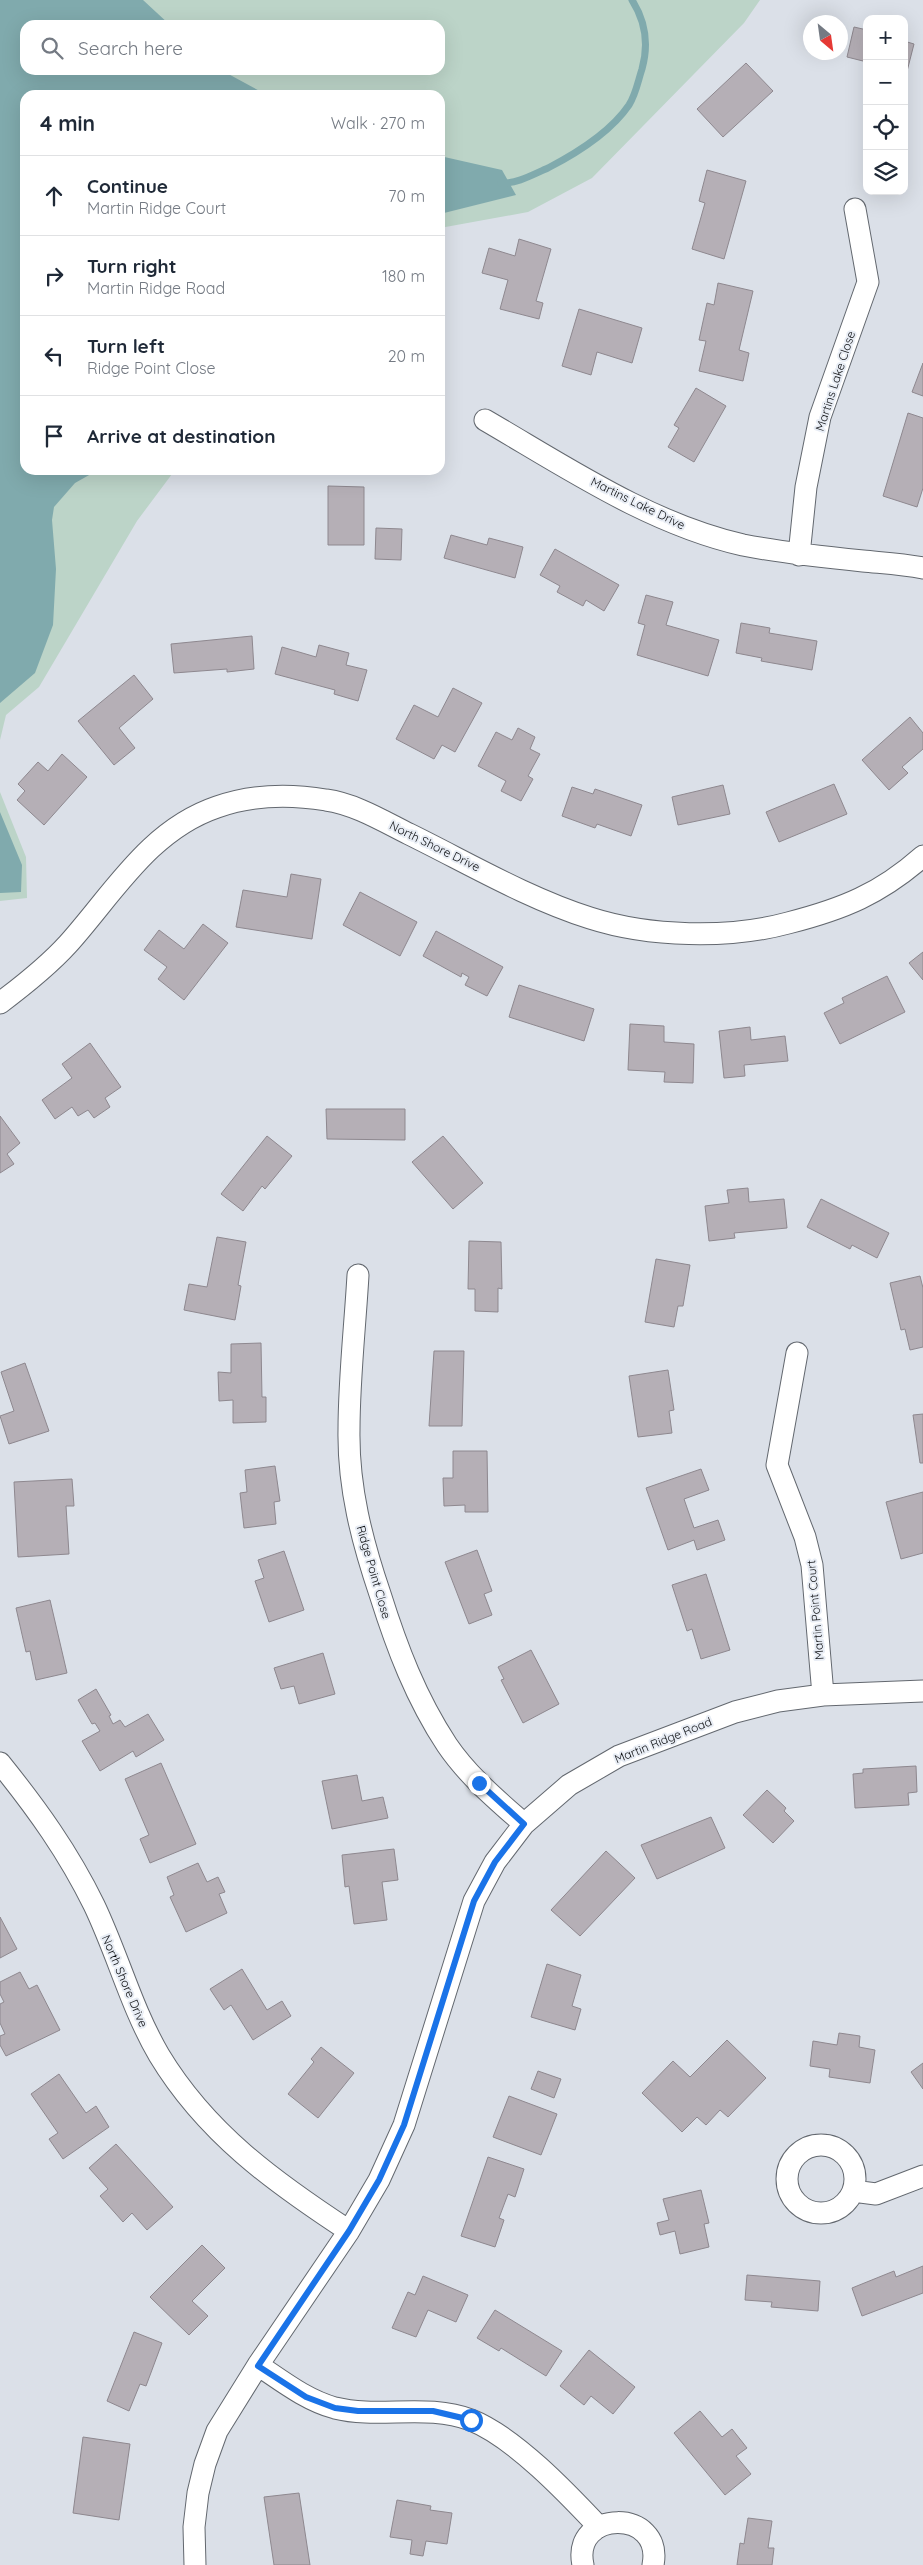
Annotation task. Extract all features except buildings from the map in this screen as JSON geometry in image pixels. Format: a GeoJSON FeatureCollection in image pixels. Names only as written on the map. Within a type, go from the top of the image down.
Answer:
{"type":"FeatureCollection","features":[{"type":"Feature","properties":{"kind":"street","name":"Martins Lake Close"},"geometry":{"type":"LineString","coordinates":[[799,555],[806,487],[820,417],[868,282],[855,209]]}},
{"type":"Feature","properties":{"kind":"street","name":"Martins Lake Drive"},"geometry":{"type":"LineString","coordinates":[[485,420],[569,469],[642,508],[688,528],[742,544],[799,555],[923,568]]}},
{"type":"Feature","properties":{"kind":"street","name":"North Shore Drive"},"geometry":{"type":"LineString","coordinates":[[0,1003],[25,985],[66,946],[148,849],[179,825],[217,807],[272,796],[328,800],[368,814],[545,901],[591,919],[628,928],[665,932],[729,932],[766,929],[833,911],[868,896],[900,876],[923,856]]}},
{"type":"Feature","properties":{"kind":"street","name":"Ridge Point Close"},"geometry":{"type":"LineString","coordinates":[[358,1275],[348,1431],[352,1491],[364,1546],[399,1653],[420,1702],[455,1754],[479,1783],[524,1824]]}},
{"type":"Feature","properties":{"kind":"street","name":"Martin Point Court"},"geometry":{"type":"LineString","coordinates":[[797,1354],[777,1466],[805,1537],[812,1565],[822,1695]]}},
{"type":"Feature","properties":{"kind":"street","name":"Martin Ridge Road"},"geometry":{"type":"LineString","coordinates":[[195,2565],[194,2527],[198,2493],[205,2464],[217,2431],[258,2366],[349,2231],[379,2180],[404,2125],[474,1901],[495,1862],[524,1824],[569,1784],[619,1756],[734,1712],[778,1701],[822,1695],[923,1691]]}},
{"type":"Feature","properties":{"kind":"street","name":"North Shore Drive"},"geometry":{"type":"LineString","coordinates":[[0,1763],[45,1820],[75,1868],[95,1907],[137,2014],[159,2056],[181,2088],[211,2124],[250,2162],[287,2191],[349,2231]]}},
{"type":"Feature","properties":{"kind":"street"},"geometry":{"type":"LineString","coordinates":[[853,2191],[876,2194],[923,2176]]}},
{"type":"Feature","properties":{"kind":"street"},"geometry":{"type":"LineString","coordinates":[[258,2366],[306,2397],[335,2408],[358,2411],[433,2411],[471,2420],[501,2436],[562,2487],[599,2527]]}},
{"type":"Feature","properties":{"kind":"street"},"geometry":{"type":"LineString","coordinates":[[583,2565],[584,2546],[590,2536],[599,2527],[610,2522],[632,2524],[642,2531],[650,2540],[654,2551],[653,2565]]}},
{"type":"Feature","properties":{"kind":"green space"},"geometry":{"type":"Polygon","coordinates":[[[0,0],[760,0],[744,23],[592,178],[528,212],[445,227],[445,90],[20,90],[20,475],[171,475],[137,521],[39,687],[6,715],[0,740],[0,0]]]}},
{"type":"Feature","properties":{"kind":"green space"},"geometry":{"type":"Polygon","coordinates":[[[0,792],[26,857],[27,898],[0,901],[0,792]]]}},
{"type":"Feature","properties":{"kind":"water"},"geometry":{"type":"Polygon","coordinates":[[[0,0],[143,0],[165,20],[20,20],[20,75],[230,75],[258,90],[20,90],[20,475],[89,475],[75,483],[54,507],[52,520],[56,569],[53,625],[35,673],[0,703],[0,0]]]}},
{"type":"Feature","properties":{"kind":"water"},"geometry":{"type":"Polygon","coordinates":[[[445,157],[502,170],[516,195],[445,213],[445,157]]]}},
{"type":"Feature","properties":{"kind":"water"},"geometry":{"type":"Polygon","coordinates":[[[0,812],[22,865],[21,892],[0,893],[0,812]]]}},
{"type":"Feature","properties":{"kind":"waterway"},"geometry":{"type":"LineString","coordinates":[[501,183],[525,178],[570,156],[603,133],[629,105],[642,69],[646,42],[643,25],[632,0]]}},
{"type":"Feature","properties":{"kind":"route"},"geometry":{"type":"LineString","coordinates":[[471,2420],[433,2411],[358,2411],[335,2408],[306,2397],[258,2366],[349,2231],[379,2180],[404,2125],[474,1901],[495,1862],[524,1824],[479,1783]]}}]}
